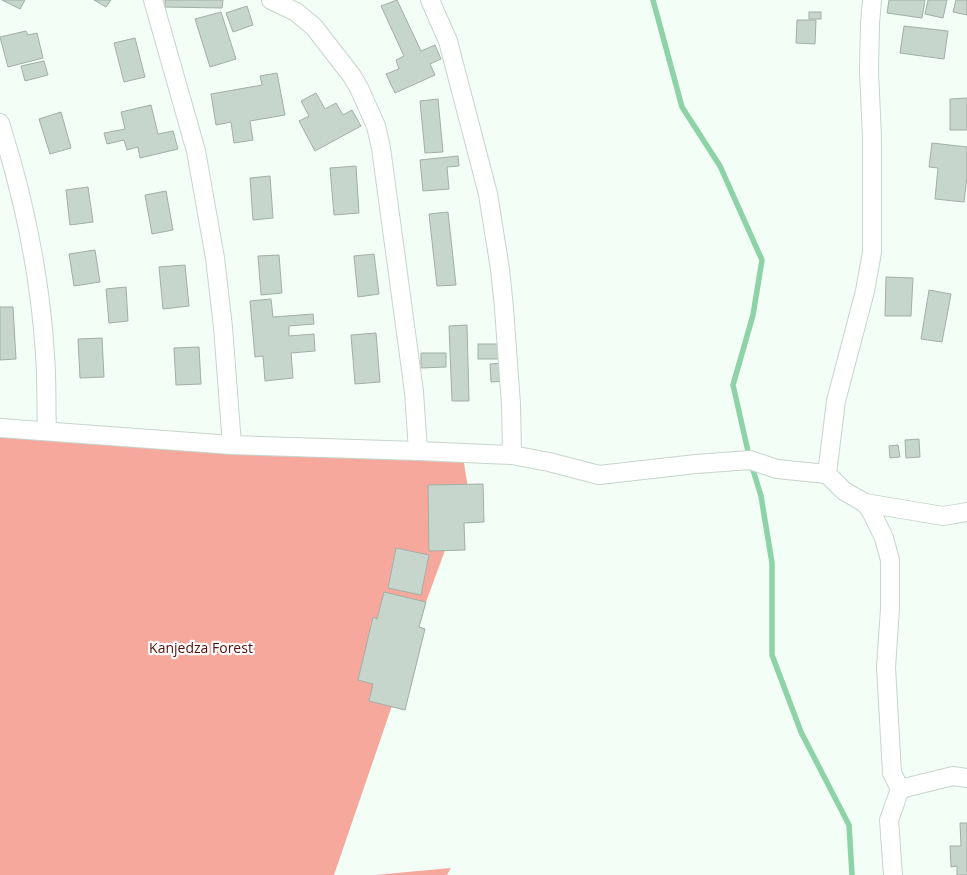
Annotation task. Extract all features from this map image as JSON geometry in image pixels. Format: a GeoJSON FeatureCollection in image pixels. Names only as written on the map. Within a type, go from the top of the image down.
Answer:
{"type":"FeatureCollection","features":[{"type":"Feature","properties":{"kind":"street"},"geometry":{"type":"LineString","coordinates":[[153,0],[196,151],[215,258],[222,317],[232,445]]}},
{"type":"Feature","properties":{"kind":"street"},"geometry":{"type":"LineString","coordinates":[[271,0],[296,12],[314,27],[360,88],[376,126],[381,148],[411,373],[418,450]]}},
{"type":"Feature","properties":{"kind":"street"},"geometry":{"type":"LineString","coordinates":[[430,0],[448,41],[488,194],[504,308],[511,396],[512,455]]}},
{"type":"Feature","properties":{"kind":"street"},"geometry":{"type":"LineString","coordinates":[[828,474],[836,401],[865,291],[872,252],[872,138],[869,71],[872,0]]}},
{"type":"Feature","properties":{"kind":"street"},"geometry":{"type":"LineString","coordinates":[[0,123],[22,198],[38,288],[45,357],[46,431]]}},
{"type":"Feature","properties":{"kind":"street"},"geometry":{"type":"LineString","coordinates":[[0,428],[232,445],[418,450],[512,455],[599,475],[750,460],[777,469],[828,474],[844,491],[865,503],[944,516],[967,512]]}},
{"type":"Feature","properties":{"kind":"street"},"geometry":{"type":"LineString","coordinates":[[865,503],[881,531],[890,560],[890,609],[886,667],[892,773],[900,789],[889,820],[893,875]]}},
{"type":"Feature","properties":{"kind":"street"},"geometry":{"type":"LineString","coordinates":[[900,789],[954,776],[967,778]]}},
{"type":"Feature","properties":{"kind":"green space","name":"Kanjedza Forest"},"geometry":{"type":"Polygon","coordinates":[[[0,436],[463,457],[468,488],[426,602],[334,875],[0,875],[0,436]]]}},
{"type":"Feature","properties":{"kind":"green space"},"geometry":{"type":"Polygon","coordinates":[[[451,868],[447,875],[375,875],[451,868]]]}},
{"type":"Feature","properties":{"kind":"building"},"geometry":{"type":"Polygon","coordinates":[[[2,0],[25,0],[20,9],[2,0]]]}},
{"type":"Feature","properties":{"kind":"building"},"geometry":{"type":"Polygon","coordinates":[[[94,0],[111,0],[106,7],[94,0]]]}},
{"type":"Feature","properties":{"kind":"building"},"geometry":{"type":"Polygon","coordinates":[[[165,0],[223,0],[222,8],[165,7],[165,0]]]}},
{"type":"Feature","properties":{"kind":"building"},"geometry":{"type":"Polygon","coordinates":[[[397,0],[421,51],[435,45],[441,59],[430,64],[435,75],[395,93],[386,74],[399,69],[396,60],[404,56],[381,6],[397,0]]]}},
{"type":"Feature","properties":{"kind":"building"},"geometry":{"type":"Polygon","coordinates":[[[889,0],[925,0],[922,18],[887,13],[889,0]]]}},
{"type":"Feature","properties":{"kind":"building"},"geometry":{"type":"Polygon","coordinates":[[[928,0],[947,0],[943,18],[925,14],[928,0]]]}},
{"type":"Feature","properties":{"kind":"building"},"geometry":{"type":"Polygon","coordinates":[[[956,0],[967,0],[967,15],[953,12],[956,0]]]}},
{"type":"Feature","properties":{"kind":"building"},"geometry":{"type":"Polygon","coordinates":[[[247,6],[253,25],[233,32],[226,13],[247,6]]]}},
{"type":"Feature","properties":{"kind":"building"},"geometry":{"type":"Polygon","coordinates":[[[221,12],[236,59],[210,67],[195,19],[221,12]]]}},
{"type":"Feature","properties":{"kind":"building"},"geometry":{"type":"Polygon","coordinates":[[[809,12],[821,12],[821,19],[809,19],[809,12]]]}},
{"type":"Feature","properties":{"kind":"building"},"geometry":{"type":"Polygon","coordinates":[[[797,20],[816,20],[815,44],[796,43],[797,20]]]}},
{"type":"Feature","properties":{"kind":"building"},"geometry":{"type":"Polygon","coordinates":[[[904,26],[948,31],[944,59],[900,53],[904,26]]]}},
{"type":"Feature","properties":{"kind":"building"},"geometry":{"type":"Polygon","coordinates":[[[26,31],[28,35],[37,33],[43,58],[8,67],[0,37],[26,31]]]}},
{"type":"Feature","properties":{"kind":"building"},"geometry":{"type":"Polygon","coordinates":[[[135,38],[145,77],[124,82],[114,43],[135,38]]]}},
{"type":"Feature","properties":{"kind":"building"},"geometry":{"type":"Polygon","coordinates":[[[44,61],[48,75],[25,81],[21,66],[44,61]]]}},
{"type":"Feature","properties":{"kind":"building"},"geometry":{"type":"Polygon","coordinates":[[[277,73],[285,115],[250,121],[253,140],[234,143],[231,122],[216,125],[211,94],[262,85],[260,76],[277,73]]]}},
{"type":"Feature","properties":{"kind":"building"},"geometry":{"type":"Polygon","coordinates":[[[316,93],[325,109],[336,103],[343,115],[352,110],[361,126],[315,151],[299,121],[309,116],[301,101],[316,93]]]}},
{"type":"Feature","properties":{"kind":"building"},"geometry":{"type":"Polygon","coordinates":[[[967,98],[967,130],[950,130],[950,99],[967,98]]]}},
{"type":"Feature","properties":{"kind":"building"},"geometry":{"type":"Polygon","coordinates":[[[438,99],[443,152],[425,153],[420,101],[438,99]]]}},
{"type":"Feature","properties":{"kind":"building"},"geometry":{"type":"Polygon","coordinates":[[[151,105],[158,134],[173,131],[178,149],[140,158],[138,147],[127,150],[124,140],[107,144],[104,133],[125,129],[121,112],[151,105]]]}},
{"type":"Feature","properties":{"kind":"building"},"geometry":{"type":"Polygon","coordinates":[[[61,112],[71,148],[50,154],[39,119],[61,112]]]}},
{"type":"Feature","properties":{"kind":"building"},"geometry":{"type":"Polygon","coordinates":[[[932,143],[967,147],[967,176],[964,202],[935,199],[938,168],[929,167],[932,143]]]}},
{"type":"Feature","properties":{"kind":"building"},"geometry":{"type":"Polygon","coordinates":[[[458,156],[459,166],[447,167],[449,189],[423,191],[420,160],[458,156]]]}},
{"type":"Feature","properties":{"kind":"building"},"geometry":{"type":"Polygon","coordinates":[[[356,166],[359,213],[334,215],[330,168],[356,166]]]}},
{"type":"Feature","properties":{"kind":"building"},"geometry":{"type":"Polygon","coordinates":[[[270,176],[273,218],[253,220],[250,178],[270,176]]]}},
{"type":"Feature","properties":{"kind":"building"},"geometry":{"type":"Polygon","coordinates":[[[88,187],[93,222],[70,225],[66,190],[88,187]]]}},
{"type":"Feature","properties":{"kind":"building"},"geometry":{"type":"Polygon","coordinates":[[[166,191],[173,230],[152,234],[145,195],[166,191]]]}},
{"type":"Feature","properties":{"kind":"building"},"geometry":{"type":"Polygon","coordinates":[[[448,212],[456,285],[437,286],[429,214],[448,212]]]}},
{"type":"Feature","properties":{"kind":"building"},"geometry":{"type":"Polygon","coordinates":[[[95,250],[100,282],[74,286],[69,254],[95,250]]]}},
{"type":"Feature","properties":{"kind":"building"},"geometry":{"type":"Polygon","coordinates":[[[374,254],[379,294],[358,297],[354,256],[374,254]]]}},
{"type":"Feature","properties":{"kind":"building"},"geometry":{"type":"Polygon","coordinates":[[[279,255],[282,293],[261,295],[258,256],[279,255]]]}},
{"type":"Feature","properties":{"kind":"building"},"geometry":{"type":"Polygon","coordinates":[[[185,265],[189,306],[163,309],[159,267],[185,265]]]}},
{"type":"Feature","properties":{"kind":"building"},"geometry":{"type":"Polygon","coordinates":[[[886,277],[913,278],[911,316],[885,316],[886,277]]]}},
{"type":"Feature","properties":{"kind":"building"},"geometry":{"type":"Polygon","coordinates":[[[126,287],[128,321],[109,323],[106,289],[126,287]]]}},
{"type":"Feature","properties":{"kind":"building"},"geometry":{"type":"Polygon","coordinates":[[[929,290],[951,294],[942,342],[921,339],[929,290]]]}},
{"type":"Feature","properties":{"kind":"building"},"geometry":{"type":"Polygon","coordinates":[[[271,299],[273,317],[313,314],[314,324],[289,326],[289,336],[314,334],[315,351],[291,353],[293,378],[265,381],[263,356],[255,357],[250,301],[271,299]]]}},
{"type":"Feature","properties":{"kind":"building"},"geometry":{"type":"Polygon","coordinates":[[[0,307],[13,307],[16,359],[0,360],[0,307]]]}},
{"type":"Feature","properties":{"kind":"building"},"geometry":{"type":"Polygon","coordinates":[[[467,325],[469,401],[452,401],[449,326],[467,325]]]}},
{"type":"Feature","properties":{"kind":"building"},"geometry":{"type":"Polygon","coordinates":[[[376,333],[380,382],[355,384],[351,335],[376,333]]]}},
{"type":"Feature","properties":{"kind":"building"},"geometry":{"type":"Polygon","coordinates":[[[102,338],[104,377],[80,378],[78,339],[102,338]]]}},
{"type":"Feature","properties":{"kind":"building"},"geometry":{"type":"Polygon","coordinates":[[[478,344],[501,344],[501,359],[478,359],[478,344]]]}},
{"type":"Feature","properties":{"kind":"building"},"geometry":{"type":"Polygon","coordinates":[[[199,347],[201,384],[176,385],[174,348],[199,347]]]}},
{"type":"Feature","properties":{"kind":"building"},"geometry":{"type":"Polygon","coordinates":[[[421,353],[446,353],[446,367],[421,368],[421,353]]]}},
{"type":"Feature","properties":{"kind":"building"},"geometry":{"type":"Polygon","coordinates":[[[503,363],[504,381],[491,382],[490,364],[503,363]]]}},
{"type":"Feature","properties":{"kind":"building"},"geometry":{"type":"Polygon","coordinates":[[[919,439],[920,457],[906,458],[905,440],[919,439]]]}},
{"type":"Feature","properties":{"kind":"building"},"geometry":{"type":"Polygon","coordinates":[[[898,445],[900,457],[890,458],[889,446],[898,445]]]}},
{"type":"Feature","properties":{"kind":"building"},"geometry":{"type":"Polygon","coordinates":[[[483,484],[484,522],[464,523],[465,550],[429,551],[428,485],[483,484]]]}},
{"type":"Feature","properties":{"kind":"building"},"geometry":{"type":"Polygon","coordinates":[[[396,548],[429,555],[421,595],[388,588],[396,548]]]}},
{"type":"Feature","properties":{"kind":"building"},"geometry":{"type":"Polygon","coordinates":[[[384,592],[426,602],[419,627],[425,629],[405,710],[369,701],[373,684],[358,680],[373,617],[377,619],[384,592]]]}},
{"type":"Feature","properties":{"kind":"building"},"geometry":{"type":"Polygon","coordinates":[[[960,823],[967,823],[967,875],[957,875],[957,866],[951,867],[950,846],[961,846],[960,823]]]}},
{"type":"Feature","properties":{"kind":"waterway"},"geometry":{"type":"LineString","coordinates":[[653,0],[682,107],[720,166],[762,260],[753,315],[733,385],[750,460],[761,496],[772,563],[772,655],[801,732],[849,825],[852,875]]}}]}
